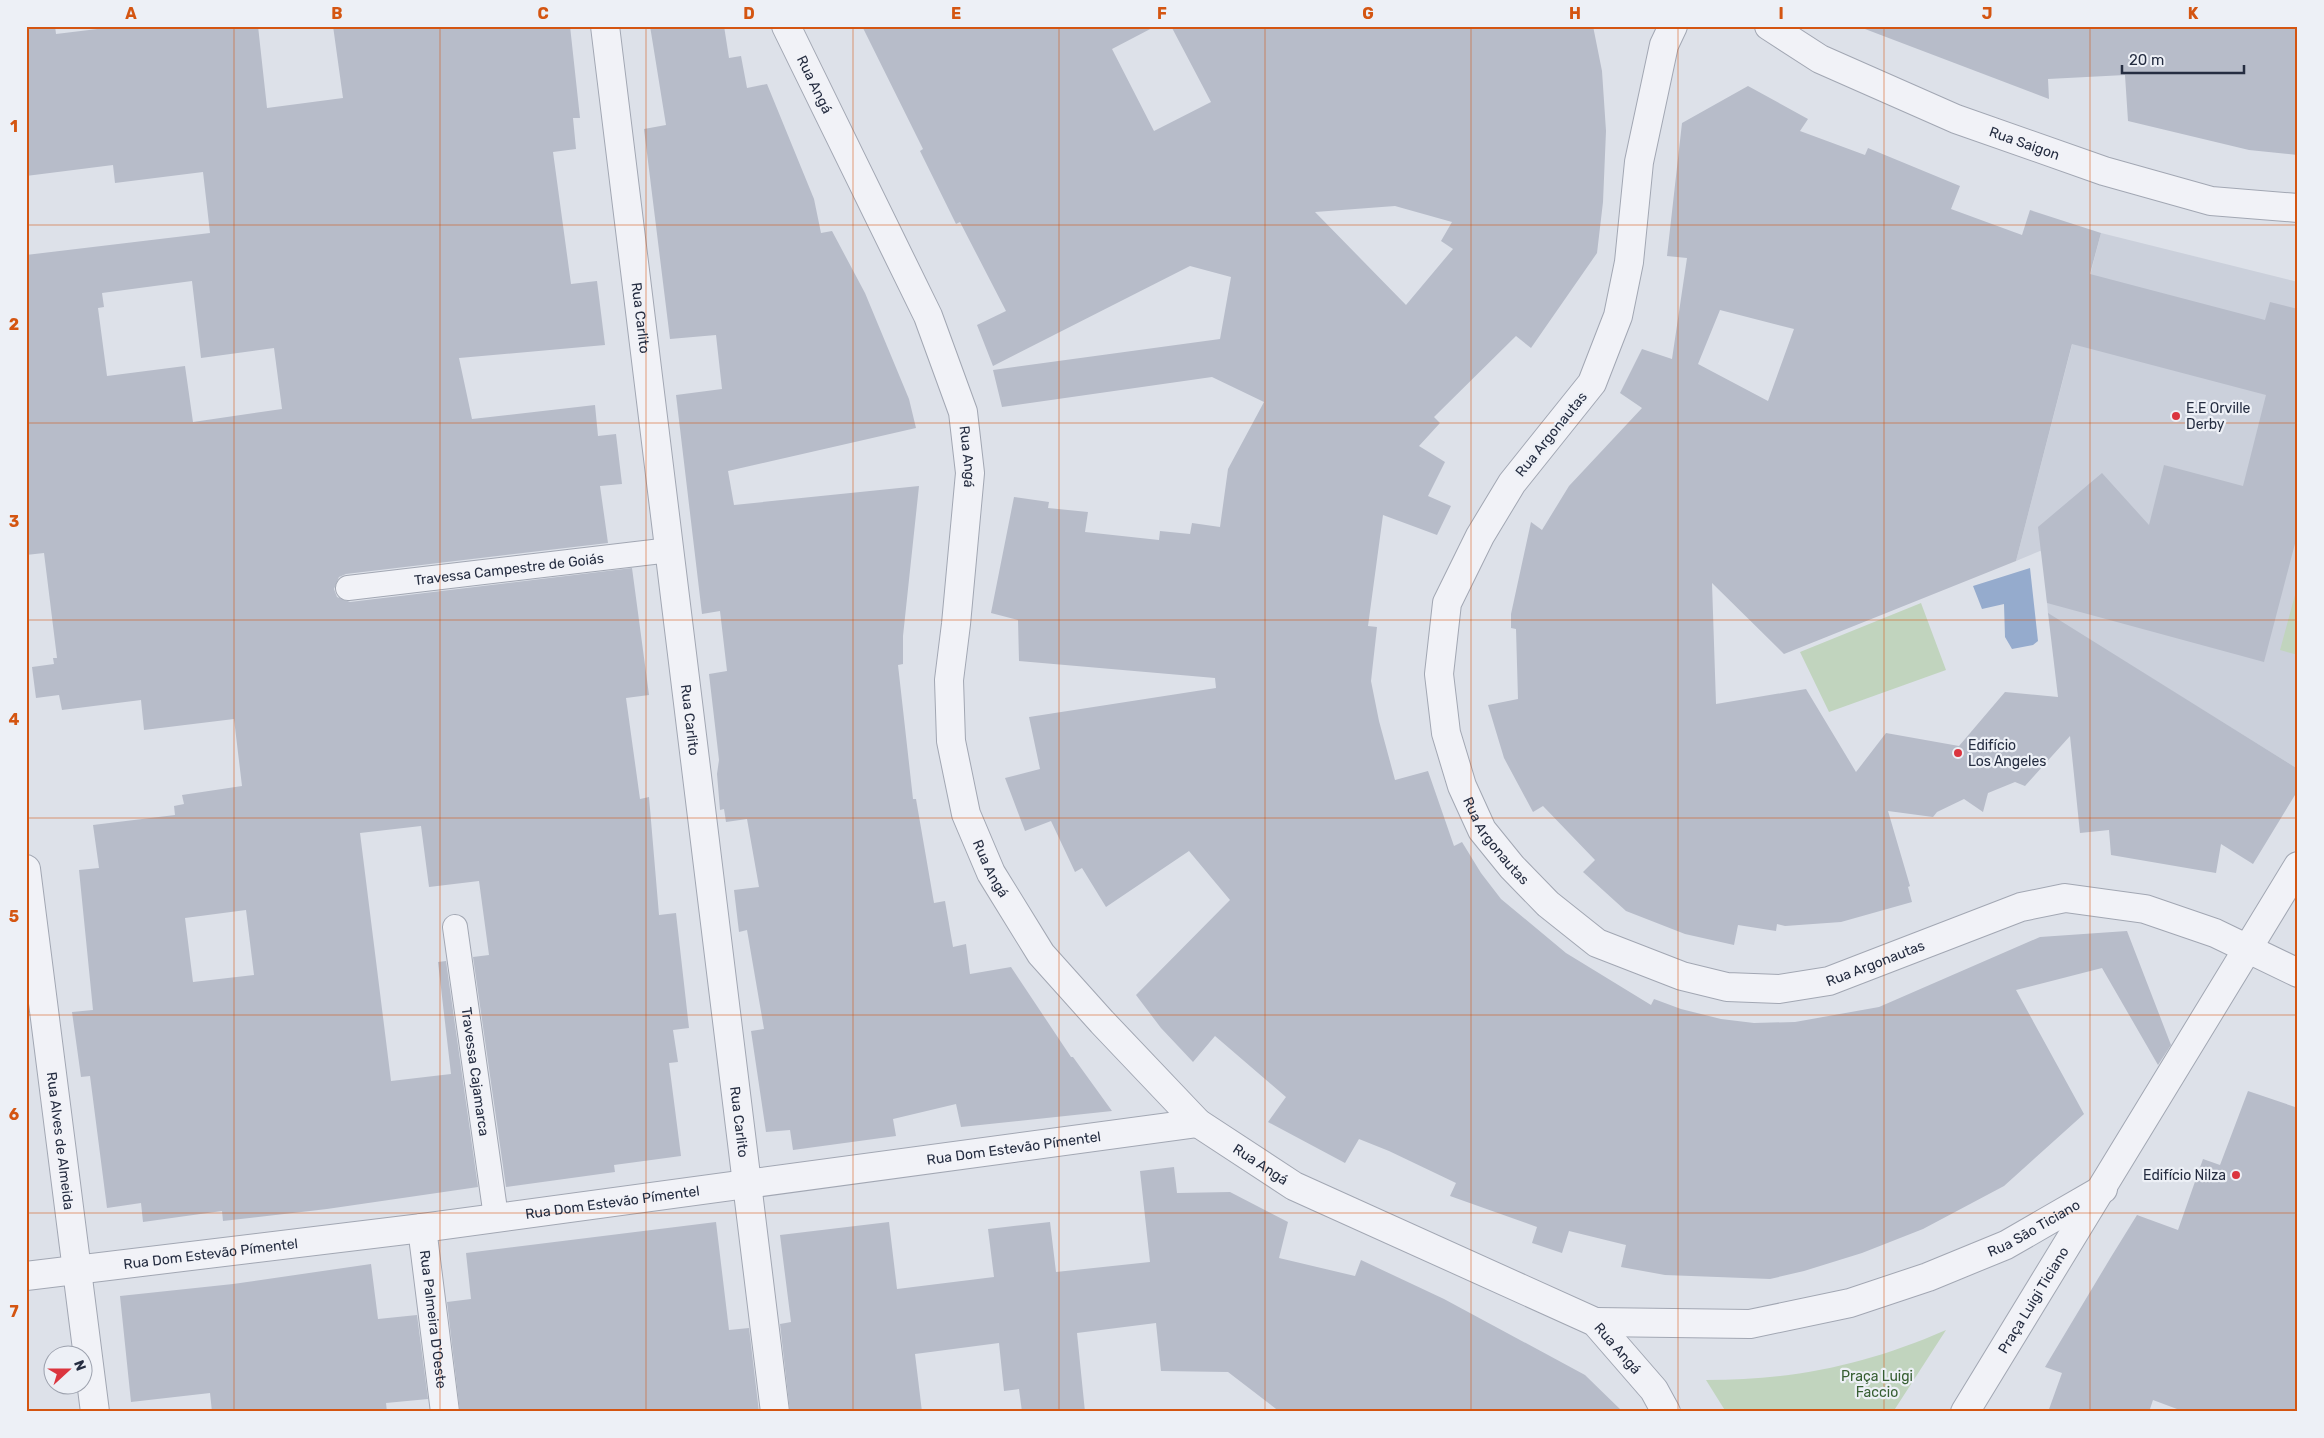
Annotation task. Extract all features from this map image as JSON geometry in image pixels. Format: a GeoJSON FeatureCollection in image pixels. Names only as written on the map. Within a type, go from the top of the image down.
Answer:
{"type":"FeatureCollection","features":[{"type":"Feature","properties":{"kind":"street","name":"Rua Carlito"},"geometry":{"type":"LineString","coordinates":[[605,26],[775,1412]]}},
{"type":"Feature","properties":{"kind":"street","name":"Rua Angá"},"geometry":{"type":"LineString","coordinates":[[786,26],[928,316],[964,412],[970,473],[949,680],[951,741],[966,814],[991,873],[1041,954],[1102,1022],[1198,1123],[1294,1186],[1595,1322],[1654,1390],[1666,1412]]}},
{"type":"Feature","properties":{"kind":"street","name":"Rua Argonautas"},"geometry":{"type":"LineString","coordinates":[[1673,26],[1664,45],[1639,162],[1629,262],[1618,316],[1592,383],[1512,483],[1480,536],[1447,603],[1438,674],[1446,733],[1462,786],[1482,830],[1512,867],[1548,904],[1597,943],[1682,976],[1727,986],[1779,989],[1829,981],[2021,907],[2065,898],[2145,909],[2215,933],[2298,973]]}},
{"type":"Feature","properties":{"kind":"street","name":"Rua Saigon"},"geometry":{"type":"LineString","coordinates":[[1769,26],[1820,59],[1956,119],[2095,168],[2211,201],[2298,208]]}},
{"type":"Feature","properties":{"kind":"street","name":"Rua São Ticiano"},"geometry":{"type":"LineString","coordinates":[[1595,1322],[1750,1324],[1850,1303],[1928,1277],[2006,1245],[2103,1188],[2247,947],[2298,866]]}},
{"type":"Feature","properties":{"kind":"street","name":"Rua Alves de Almeida"},"geometry":{"type":"LineString","coordinates":[[26,869],[95,1412]]}},
{"type":"Feature","properties":{"kind":"street","name":"Rua Dom Estevão Pímentel"},"geometry":{"type":"LineString","coordinates":[[26,1276],[422,1228],[1198,1123]]}},
{"type":"Feature","properties":{"kind":"street","name":"Praça Luigi Ticiano"},"geometry":{"type":"LineString","coordinates":[[1965,1412],[2103,1188]]}},
{"type":"Feature","properties":{"kind":"street","name":"Rua Palmeira D'Oeste"},"geometry":{"type":"LineString","coordinates":[[422,1228],[445,1412]]}},
{"type":"Feature","properties":{"kind":"lane","name":"Travessa Campestre de Goiás"},"geometry":{"type":"LineString","coordinates":[[348,588],[670,550]]}},
{"type":"Feature","properties":{"kind":"lane","name":"Travessa Cajamarca"},"geometry":{"type":"LineString","coordinates":[[455,927],[496,1217]]}},
{"type":"Feature","properties":{"kind":"shaded area","name":"E.E Orville Derby"},"geometry":{"type":"Polygon","coordinates":[[[2101,233],[2298,282],[2298,769],[2048,614],[2043,552],[2040,551],[2016,561],[2101,233]]]}},
{"type":"Feature","properties":{"kind":"green space"},"geometry":{"type":"Polygon","coordinates":[[[2298,584],[2298,655],[2280,650],[2298,584]]]}},
{"type":"Feature","properties":{"kind":"green space"},"geometry":{"type":"Polygon","coordinates":[[[1921,603],[1946,670],[1829,712],[1800,652],[1921,603]]]}},
{"type":"Feature","properties":{"kind":"green space","name":"Praça Luigi Faccio"},"geometry":{"type":"Polygon","coordinates":[[[1946,1330],[1893,1412],[1726,1412],[1706,1380],[1769,1377],[1829,1368],[1887,1353],[1946,1330]]]}},
{"type":"Feature","properties":{"kind":"water"},"geometry":{"type":"Polygon","coordinates":[[[2030,568],[2038,641],[2033,645],[2012,649],[2005,637],[2004,604],[1982,609],[1973,586],[2030,568]]]}},
{"type":"Feature","properties":{"kind":"building"},"geometry":{"type":"Polygon","coordinates":[[[26,26],[55,26],[56,34],[122,26],[258,26],[267,108],[343,98],[333,26],[570,26],[580,118],[573,118],[576,149],[553,152],[571,284],[597,281],[605,345],[459,358],[472,419],[595,405],[598,436],[616,434],[622,484],[600,486],[608,543],[346,574],[339,577],[334,589],[337,597],[350,602],[632,568],[649,695],[626,698],[640,799],[649,797],[659,915],[676,913],[689,1028],[673,1030],[678,1062],[669,1063],[681,1156],[614,1165],[615,1172],[506,1187],[473,957],[489,955],[479,881],[429,887],[421,826],[360,833],[391,1081],[451,1074],[438,962],[446,961],[478,1187],[327,1209],[223,1221],[222,1211],[143,1222],[141,1203],[107,1208],[90,1076],[81,1077],[72,1012],[93,1010],[79,870],[99,868],[93,825],[175,815],[174,806],[184,804],[182,795],[242,786],[234,719],[144,730],[141,700],[62,710],[59,695],[36,698],[32,667],[54,664],[53,658],[57,658],[44,553],[26,555],[26,255],[210,233],[203,172],[115,183],[113,165],[26,176],[26,26]],[[192,281],[102,293],[104,307],[98,308],[107,376],[185,366],[193,422],[282,409],[274,348],[201,358],[192,281]],[[246,910],[185,918],[193,982],[254,975],[246,910]]]}},
{"type":"Feature","properties":{"kind":"building"},"geometry":{"type":"Polygon","coordinates":[[[650,26],[724,26],[729,58],[741,56],[747,88],[767,84],[814,199],[821,233],[832,231],[865,293],[909,399],[916,428],[728,471],[734,505],[919,486],[903,636],[903,664],[898,665],[913,799],[916,799],[934,903],[945,901],[953,947],[966,944],[970,974],[1011,967],[1071,1057],[1073,1057],[1112,1111],[961,1127],[956,1104],[893,1119],[896,1136],[793,1150],[790,1130],[766,1132],[751,1031],[764,1029],[747,930],[739,932],[734,890],[759,887],[747,819],[726,822],[724,809],[720,810],[717,774],[719,760],[709,674],[727,671],[720,611],[702,614],[676,395],[722,389],[716,335],[670,339],[644,129],[666,125],[650,26]]]}},
{"type":"Feature","properties":{"kind":"building"},"geometry":{"type":"Polygon","coordinates":[[[862,26],[1156,26],[1112,49],[1154,131],[1211,102],[1171,26],[1593,26],[1602,71],[1606,131],[1603,202],[1597,253],[1531,348],[1516,336],[1434,417],[1440,423],[1419,446],[1445,462],[1428,496],[1451,506],[1437,535],[1383,515],[1368,626],[1377,627],[1371,681],[1379,721],[1395,780],[1428,771],[1454,846],[1462,842],[1481,873],[1501,899],[1566,953],[1651,1005],[1654,999],[1681,1009],[1721,1019],[1754,1023],[1795,1022],[1879,1007],[2040,937],[2127,931],[2171,1045],[2158,1065],[2102,968],[2016,990],[2084,1114],[2004,1186],[1923,1229],[1862,1253],[1804,1271],[1770,1279],[1665,1275],[1621,1267],[1626,1245],[1569,1231],[1562,1253],[1532,1243],[1537,1227],[1450,1196],[1456,1183],[1389,1151],[1359,1139],[1345,1163],[1268,1122],[1286,1097],[1215,1036],[1193,1062],[1161,1028],[1136,995],[1230,900],[1189,851],[1106,907],[1082,868],[1075,872],[1051,821],[1025,831],[1005,778],[1040,769],[1029,717],[1216,688],[1215,678],[1019,661],[1018,620],[991,613],[1014,497],[1049,502],[1048,508],[1088,512],[1085,532],[1159,540],[1160,531],[1190,534],[1192,523],[1220,527],[1228,469],[1264,402],[1212,377],[1002,407],[993,370],[1220,339],[1231,277],[1190,266],[993,366],[977,325],[1006,311],[960,222],[956,224],[920,151],[923,149],[862,26]],[[1395,206],[1315,212],[1406,305],[1453,249],[1441,241],[1452,222],[1395,206]]]}},
{"type":"Feature","properties":{"kind":"building"},"geometry":{"type":"Polygon","coordinates":[[[1866,26],[2298,26],[2298,155],[2249,150],[2128,121],[2125,75],[2048,79],[2049,99],[1865,29],[1866,26]]]}},
{"type":"Feature","properties":{"kind":"building"},"geometry":{"type":"Polygon","coordinates":[[[1748,86],[1808,119],[1800,131],[1865,155],[1868,148],[1960,186],[1951,209],[2022,235],[2030,210],[2101,233],[2090,274],[2265,320],[2270,302],[2298,309],[2298,532],[2264,662],[2047,603],[2038,527],[2102,473],[2149,525],[2164,465],[2243,486],[2266,395],[2072,344],[2016,561],[1784,654],[1712,583],[1716,704],[1806,689],[1856,772],[1886,733],[1959,746],[2005,692],[2058,697],[2048,613],[2298,769],[2298,790],[2253,864],[2221,844],[2216,873],[2111,855],[2109,830],[2080,833],[2070,736],[2025,786],[2015,782],[1988,793],[1983,812],[1964,799],[1937,812],[1933,817],[1888,811],[1910,886],[1908,887],[1912,902],[1841,922],[1785,926],[1777,924],[1776,931],[1738,925],[1734,945],[1685,934],[1626,911],[1583,872],[1595,860],[1543,806],[1533,812],[1504,758],[1488,705],[1518,699],[1516,629],[1511,628],[1511,614],[1531,522],[1542,530],[1569,486],[1642,408],[1620,393],[1642,349],[1672,359],[1687,258],[1667,256],[1682,123],[1748,86]],[[1720,310],[1698,364],[1768,401],[1794,329],[1720,310]]]}},
{"type":"Feature","properties":{"kind":"building"},"geometry":{"type":"Polygon","coordinates":[[[2248,1091],[2298,1108],[2298,1412],[2185,1412],[2153,1400],[2149,1412],[2048,1412],[2062,1373],[2045,1367],[2137,1215],[2178,1230],[2203,1159],[2220,1165],[2248,1091]]]}},
{"type":"Feature","properties":{"kind":"building"},"geometry":{"type":"Polygon","coordinates":[[[1174,1167],[1177,1193],[1230,1192],[1288,1222],[1279,1258],[1355,1276],[1361,1260],[1444,1299],[1585,1375],[1623,1412],[1280,1412],[1228,1372],[1161,1371],[1156,1323],[1077,1333],[1085,1412],[1022,1412],[1019,1389],[1004,1391],[999,1343],[915,1354],[922,1412],[790,1412],[780,1324],[791,1322],[780,1235],[889,1222],[897,1289],[994,1277],[988,1229],[1050,1222],[1056,1272],[1150,1262],[1140,1171],[1174,1167]]]}},
{"type":"Feature","properties":{"kind":"building"},"geometry":{"type":"Polygon","coordinates":[[[716,1222],[729,1330],[749,1328],[759,1412],[460,1412],[447,1302],[471,1299],[466,1253],[716,1222]]]}},
{"type":"Feature","properties":{"kind":"building"},"geometry":{"type":"Polygon","coordinates":[[[371,1264],[378,1319],[417,1315],[428,1399],[386,1403],[387,1412],[212,1412],[210,1393],[131,1402],[120,1296],[233,1284],[371,1264]]]}},
{"type":"Feature","properties":{"kind":"place","name":"E.E Orville Derby"},"geometry":{"type":"Point","coordinates":[2176,416]}},
{"type":"Feature","properties":{"kind":"place","name":"Edifício Los Angeles"},"geometry":{"type":"Point","coordinates":[1958,753]}},
{"type":"Feature","properties":{"kind":"place","name":"Edifício Nilza"},"geometry":{"type":"Point","coordinates":[2236,1175]}}]}
